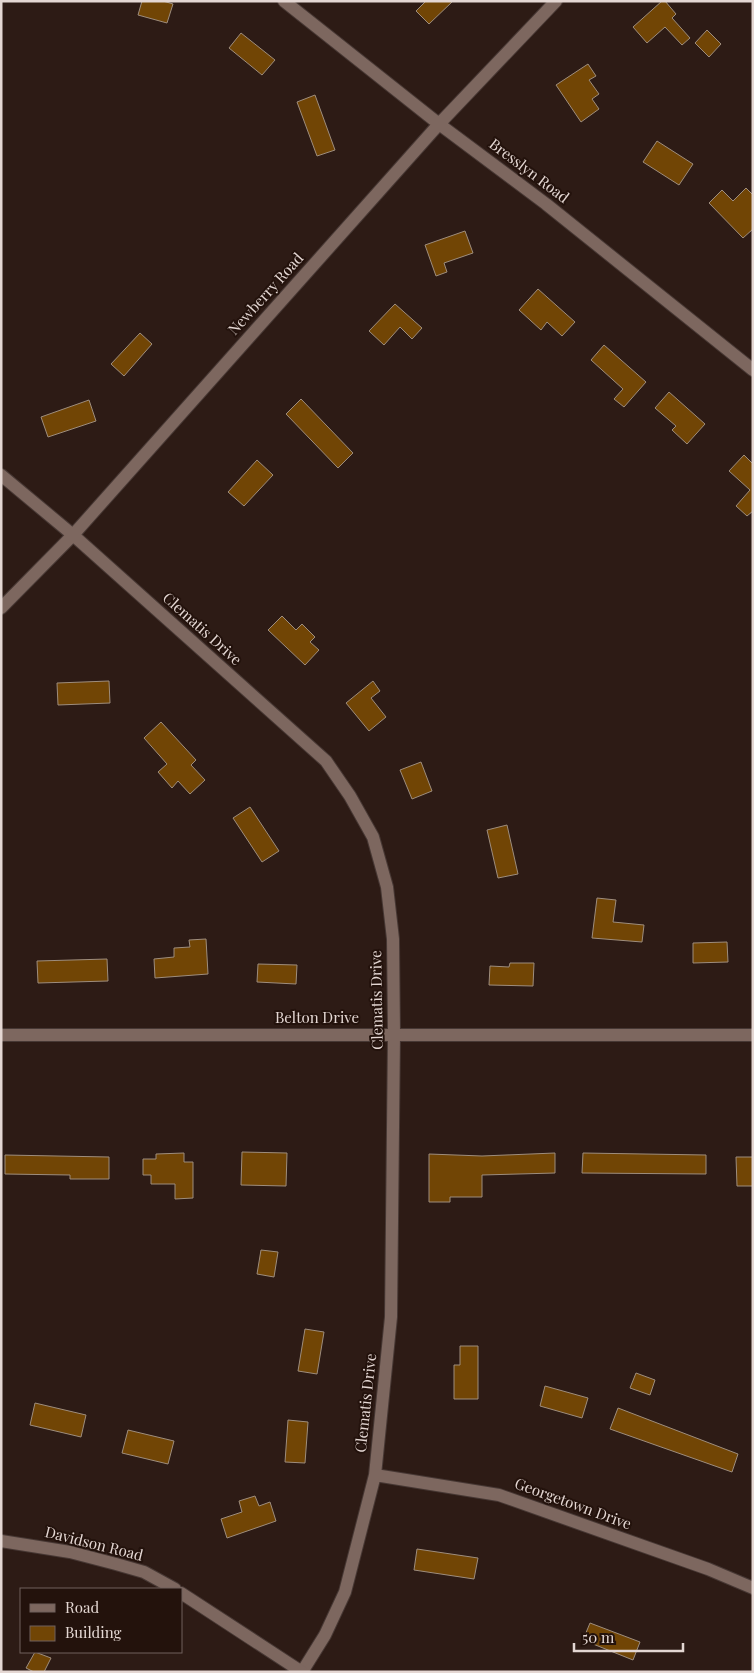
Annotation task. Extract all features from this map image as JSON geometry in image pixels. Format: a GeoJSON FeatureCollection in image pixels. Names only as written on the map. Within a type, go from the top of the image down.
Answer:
{"type":"FeatureCollection","features":[{"type":"Feature","properties":{"kind":"street","name":"Bresslyn Road"},"geometry":{"type":"LineString","coordinates":[[284,1],[439,124],[546,204],[753,370]]}},
{"type":"Feature","properties":{"kind":"street","name":"Newberry Road"},"geometry":{"type":"LineString","coordinates":[[1,608],[74,535],[439,124],[556,1]]}},
{"type":"Feature","properties":{"kind":"street","name":"Clematis Drive"},"geometry":{"type":"LineString","coordinates":[[1,475],[74,535],[326,761],[350,796],[372,837],[387,887],[393,939],[394,1034],[391,1317],[375,1475],[345,1592],[326,1635],[302,1672]]}},
{"type":"Feature","properties":{"kind":"street","name":"Belton Drive"},"geometry":{"type":"LineString","coordinates":[[1,1035],[753,1035]]}},
{"type":"Feature","properties":{"kind":"street","name":"Georgetown Drive"},"geometry":{"type":"LineString","coordinates":[[375,1475],[499,1495],[708,1569],[753,1588]]}},
{"type":"Feature","properties":{"kind":"street","name":"Davidson Road"},"geometry":{"type":"LineString","coordinates":[[1,1541],[70,1552],[116,1564],[144,1572],[173,1588]]}},
{"type":"Feature","properties":{"kind":"street"},"geometry":{"type":"LineString","coordinates":[[182,1594],[302,1672]]}},
{"type":"Feature","properties":{"kind":"building"},"geometry":{"type":"Polygon","coordinates":[[[142,1],[163,1],[173,4],[167,23],[138,15],[142,1]]]}},
{"type":"Feature","properties":{"kind":"building"},"geometry":{"type":"Polygon","coordinates":[[[426,1],[453,1],[429,24],[416,11],[426,1]]]}},
{"type":"Feature","properties":{"kind":"building"},"geometry":{"type":"Polygon","coordinates":[[[662,1],[665,1],[676,14],[672,18],[690,38],[682,45],[665,27],[647,43],[633,27],[662,1]]]}},
{"type":"Feature","properties":{"kind":"building"},"geometry":{"type":"Polygon","coordinates":[[[707,30],[721,44],[709,57],[695,43],[707,30]]]}},
{"type":"Feature","properties":{"kind":"building"},"geometry":{"type":"Polygon","coordinates":[[[241,33],[275,60],[262,75],[229,48],[241,33]]]}},
{"type":"Feature","properties":{"kind":"building"},"geometry":{"type":"Polygon","coordinates":[[[588,64],[596,76],[589,80],[599,94],[592,99],[599,109],[581,122],[556,85],[588,64]]]}},
{"type":"Feature","properties":{"kind":"building"},"geometry":{"type":"Polygon","coordinates":[[[315,95],[335,150],[317,156],[297,102],[315,95]]]}},
{"type":"Feature","properties":{"kind":"building"},"geometry":{"type":"Polygon","coordinates":[[[657,141],[693,164],[679,185],[643,162],[657,141]]]}},
{"type":"Feature","properties":{"kind":"building"},"geometry":{"type":"Polygon","coordinates":[[[746,188],[753,195],[753,229],[743,238],[709,203],[722,190],[733,201],[746,188]]]}},
{"type":"Feature","properties":{"kind":"building"},"geometry":{"type":"Polygon","coordinates":[[[465,231],[473,253],[444,263],[447,272],[436,276],[425,245],[465,231]]]}},
{"type":"Feature","properties":{"kind":"building"},"geometry":{"type":"Polygon","coordinates":[[[538,289],[575,322],[562,336],[547,322],[541,330],[519,310],[538,289]]]}},
{"type":"Feature","properties":{"kind":"building"},"geometry":{"type":"Polygon","coordinates":[[[395,304],[422,328],[412,339],[400,327],[384,345],[369,331],[395,304]]]}},
{"type":"Feature","properties":{"kind":"building"},"geometry":{"type":"Polygon","coordinates":[[[140,333],[152,344],[124,376],[111,364],[140,333]]]}},
{"type":"Feature","properties":{"kind":"building"},"geometry":{"type":"Polygon","coordinates":[[[604,345],[646,382],[624,407],[614,399],[623,389],[591,360],[604,345]]]}},
{"type":"Feature","properties":{"kind":"building"},"geometry":{"type":"Polygon","coordinates":[[[669,392],[705,424],[687,444],[672,430],[676,426],[655,408],[669,392]]]}},
{"type":"Feature","properties":{"kind":"building"},"geometry":{"type":"Polygon","coordinates":[[[301,399],[353,453],[338,468],[286,414],[301,399]]]}},
{"type":"Feature","properties":{"kind":"building"},"geometry":{"type":"Polygon","coordinates":[[[89,400],[96,421],[48,437],[41,417],[89,400]]]}},
{"type":"Feature","properties":{"kind":"building"},"geometry":{"type":"Polygon","coordinates":[[[744,455],[753,464],[753,511],[747,516],[736,506],[750,490],[729,471],[744,455]]]}},
{"type":"Feature","properties":{"kind":"building"},"geometry":{"type":"Polygon","coordinates":[[[257,460],[273,475],[244,506],[228,492],[257,460]]]}},
{"type":"Feature","properties":{"kind":"building"},"geometry":{"type":"Polygon","coordinates":[[[282,616],[296,630],[302,624],[315,637],[310,642],[319,650],[305,665],[268,630],[282,616]]]}},
{"type":"Feature","properties":{"kind":"building"},"geometry":{"type":"Polygon","coordinates":[[[109,681],[110,703],[58,705],[57,683],[109,681]]]}},
{"type":"Feature","properties":{"kind":"building"},"geometry":{"type":"Polygon","coordinates":[[[373,681],[380,691],[371,698],[386,717],[369,731],[346,703],[373,681]]]}},
{"type":"Feature","properties":{"kind":"building"},"geometry":{"type":"Polygon","coordinates":[[[161,722],[196,760],[191,765],[205,780],[190,794],[178,781],[172,788],[158,772],[167,764],[144,738],[161,722]]]}},
{"type":"Feature","properties":{"kind":"building"},"geometry":{"type":"Polygon","coordinates":[[[421,762],[432,791],[412,799],[400,770],[421,762]]]}},
{"type":"Feature","properties":{"kind":"building"},"geometry":{"type":"Polygon","coordinates":[[[250,807],[279,851],[262,862],[233,818],[250,807]]]}},
{"type":"Feature","properties":{"kind":"building"},"geometry":{"type":"Polygon","coordinates":[[[507,825],[518,874],[498,878],[487,830],[507,825]]]}},
{"type":"Feature","properties":{"kind":"building"},"geometry":{"type":"Polygon","coordinates":[[[597,898],[616,900],[613,922],[644,925],[642,942],[592,938],[597,898]]]}},
{"type":"Feature","properties":{"kind":"building"},"geometry":{"type":"Polygon","coordinates":[[[206,939],[208,974],[155,978],[154,959],[174,957],[174,948],[190,947],[189,940],[206,939]]]}},
{"type":"Feature","properties":{"kind":"building"},"geometry":{"type":"Polygon","coordinates":[[[727,942],[728,962],[693,963],[693,943],[727,942]]]}},
{"type":"Feature","properties":{"kind":"building"},"geometry":{"type":"Polygon","coordinates":[[[107,959],[108,981],[38,983],[37,961],[107,959]]]}},
{"type":"Feature","properties":{"kind":"building"},"geometry":{"type":"Polygon","coordinates":[[[510,963],[534,963],[533,986],[489,985],[490,966],[509,967],[510,963]]]}},
{"type":"Feature","properties":{"kind":"building"},"geometry":{"type":"Polygon","coordinates":[[[258,964],[297,965],[296,984],[257,982],[258,964]]]}},
{"type":"Feature","properties":{"kind":"building"},"geometry":{"type":"Polygon","coordinates":[[[242,1152],[287,1153],[286,1186],[241,1185],[242,1152]]]}},
{"type":"Feature","properties":{"kind":"building"},"geometry":{"type":"Polygon","coordinates":[[[184,1153],[184,1162],[193,1162],[193,1198],[175,1199],[175,1184],[151,1184],[151,1175],[143,1175],[143,1159],[156,1159],[156,1154],[184,1153]]]}},
{"type":"Feature","properties":{"kind":"building"},"geometry":{"type":"Polygon","coordinates":[[[555,1153],[555,1173],[482,1175],[482,1197],[450,1197],[450,1202],[429,1202],[429,1154],[482,1156],[555,1153]]]}},
{"type":"Feature","properties":{"kind":"building"},"geometry":{"type":"Polygon","coordinates":[[[583,1153],[706,1155],[706,1174],[582,1173],[583,1153]]]}},
{"type":"Feature","properties":{"kind":"building"},"geometry":{"type":"Polygon","coordinates":[[[5,1155],[109,1157],[109,1179],[70,1179],[70,1175],[5,1174],[5,1155]]]}},
{"type":"Feature","properties":{"kind":"building"},"geometry":{"type":"Polygon","coordinates":[[[736,1157],[753,1157],[753,1186],[737,1186],[736,1157]]]}},
{"type":"Feature","properties":{"kind":"building"},"geometry":{"type":"Polygon","coordinates":[[[261,1250],[278,1252],[274,1277],[257,1274],[261,1250]]]}},
{"type":"Feature","properties":{"kind":"building"},"geometry":{"type":"Polygon","coordinates":[[[305,1329],[324,1332],[317,1374],[298,1371],[305,1329]]]}},
{"type":"Feature","properties":{"kind":"building"},"geometry":{"type":"Polygon","coordinates":[[[460,1346],[478,1346],[478,1399],[454,1399],[454,1365],[460,1365],[460,1346]]]}},
{"type":"Feature","properties":{"kind":"building"},"geometry":{"type":"Polygon","coordinates":[[[636,1373],[655,1380],[650,1395],[630,1388],[636,1373]]]}},
{"type":"Feature","properties":{"kind":"building"},"geometry":{"type":"Polygon","coordinates":[[[545,1386],[588,1398],[582,1418],[540,1406],[545,1386]]]}},
{"type":"Feature","properties":{"kind":"building"},"geometry":{"type":"Polygon","coordinates":[[[35,1403],[86,1415],[81,1437],[30,1425],[35,1403]]]}},
{"type":"Feature","properties":{"kind":"building"},"geometry":{"type":"Polygon","coordinates":[[[618,1408],[738,1454],[732,1472],[610,1429],[618,1408]]]}},
{"type":"Feature","properties":{"kind":"building"},"geometry":{"type":"Polygon","coordinates":[[[288,1420],[308,1422],[305,1463],[285,1462],[288,1420]]]}},
{"type":"Feature","properties":{"kind":"building"},"geometry":{"type":"Polygon","coordinates":[[[128,1430],[174,1441],[168,1464],[122,1453],[128,1430]]]}},
{"type":"Feature","properties":{"kind":"building"},"geometry":{"type":"Polygon","coordinates":[[[255,1496],[259,1506],[270,1502],[276,1521],[227,1538],[221,1519],[242,1512],[239,1501],[255,1496]]]}},
{"type":"Feature","properties":{"kind":"building"},"geometry":{"type":"Polygon","coordinates":[[[417,1549],[478,1558],[474,1579],[414,1570],[417,1549]]]}},
{"type":"Feature","properties":{"kind":"building"},"geometry":{"type":"Polygon","coordinates":[[[590,1623],[640,1642],[633,1660],[583,1640],[590,1623]]]}},
{"type":"Feature","properties":{"kind":"building"},"geometry":{"type":"Polygon","coordinates":[[[34,1653],[51,1658],[44,1672],[34,1672],[26,1668],[34,1653]]]}}]}
